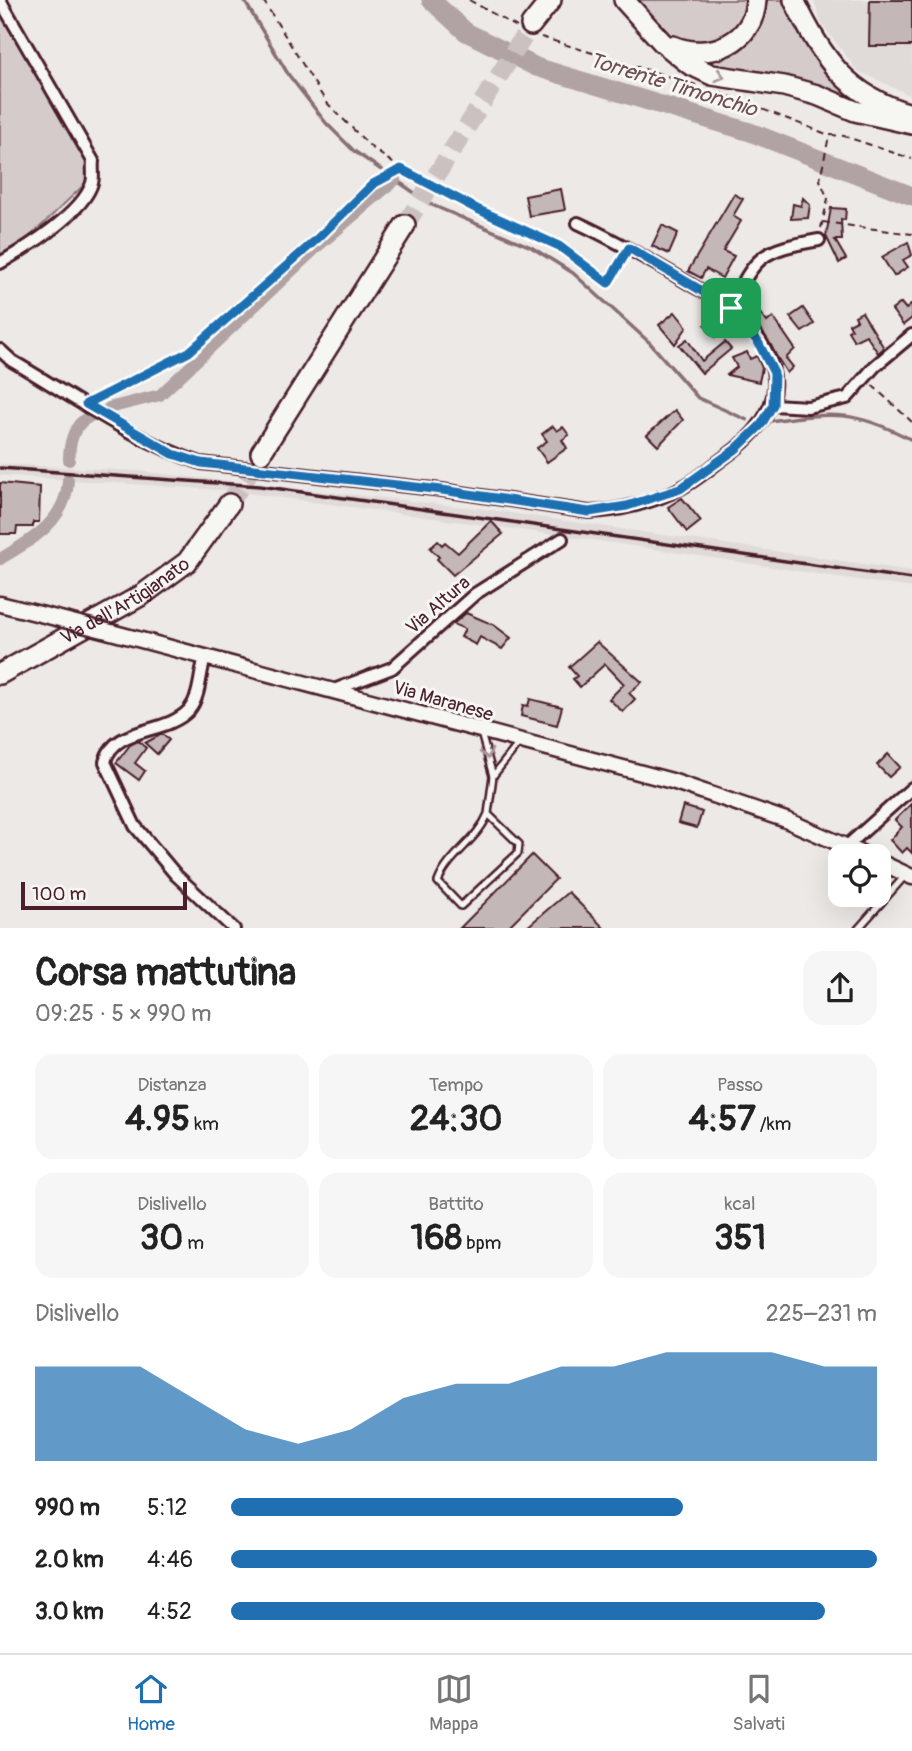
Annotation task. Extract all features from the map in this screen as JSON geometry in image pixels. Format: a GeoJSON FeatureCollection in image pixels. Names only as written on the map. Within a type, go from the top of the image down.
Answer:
{"type":"FeatureCollection","features":[{"type":"Feature","properties":{"kind":"highway"},"geometry":{"type":"LineString","coordinates":[[624,0],[662,42],[689,64],[712,75],[784,86],[817,95],[856,111],[912,124]]}},
{"type":"Feature","properties":{"kind":"highway"},"geometry":{"type":"LineString","coordinates":[[662,42],[698,52],[721,49],[737,40],[750,25],[756,0]]}},
{"type":"Feature","properties":{"kind":"highway"},"geometry":{"type":"LineString","coordinates":[[794,3],[807,31],[835,70],[879,101],[912,114]]}},
{"type":"Feature","properties":{"kind":"highway"},"geometry":{"type":"LineString","coordinates":[[261,453],[405,225]]}},
{"type":"Feature","properties":{"kind":"highway","name":"Via dell'Artigianato"},"geometry":{"type":"LineString","coordinates":[[0,674],[142,595],[187,562],[229,504]]}},
{"type":"Feature","properties":{"kind":"main road","name":"Via Maranese"},"geometry":{"type":"LineString","coordinates":[[0,604],[672,781],[786,820],[842,844]]}},
{"type":"Feature","properties":{"kind":"main road"},"geometry":{"type":"LineString","coordinates":[[891,867],[909,875]]}},
{"type":"Feature","properties":{"kind":"street"},"geometry":{"type":"LineString","coordinates":[[0,0],[93,161],[92,184],[79,202],[53,228],[0,263]]}},
{"type":"Feature","properties":{"kind":"street"},"geometry":{"type":"LineString","coordinates":[[0,350],[12,361],[173,454],[201,463],[442,490],[589,512],[618,509],[680,489],[736,449],[761,425],[771,409],[774,373],[758,342],[731,308],[629,248],[578,223]]}},
{"type":"Feature","properties":{"kind":"street"},"geometry":{"type":"LineString","coordinates":[[731,308],[754,265],[775,248],[819,240]]}},
{"type":"Feature","properties":{"kind":"street"},"geometry":{"type":"LineString","coordinates":[[771,409],[808,407],[835,403],[847,398],[864,377],[912,335]]}},
{"type":"Feature","properties":{"kind":"street","name":"Via Altura"},"geometry":{"type":"LineString","coordinates":[[334,690],[392,668],[475,594],[562,538]]}},
{"type":"Feature","properties":{"kind":"street"},"geometry":{"type":"LineString","coordinates":[[205,658],[196,698],[188,710],[178,719],[118,741],[111,747],[105,762],[135,825],[176,874],[233,928]]}},
{"type":"Feature","properties":{"kind":"street"},"geometry":{"type":"LineString","coordinates":[[849,844],[912,788]]}},
{"type":"Feature","properties":{"kind":"lane"},"geometry":{"type":"LineString","coordinates":[[481,732],[493,776],[488,814],[483,828],[443,869],[438,882],[461,906],[518,853],[519,844],[488,814]]}},
{"type":"Feature","properties":{"kind":"lane"},"geometry":{"type":"LineString","coordinates":[[493,776],[520,742]]}},
{"type":"Feature","properties":{"kind":"lane"},"geometry":{"type":"LineString","coordinates":[[859,928],[909,875]]}},
{"type":"Feature","properties":{"kind":"path"},"geometry":{"type":"LineString","coordinates":[[263,0],[326,102],[352,130],[411,176],[559,246],[608,283],[629,248]]}},
{"type":"Feature","properties":{"kind":"path"},"geometry":{"type":"LineString","coordinates":[[470,0],[540,13],[704,88]]}},
{"type":"Feature","properties":{"kind":"path"},"geometry":{"type":"LineString","coordinates":[[716,91],[829,135],[844,136],[912,159]]}},
{"type":"Feature","properties":{"kind":"path"},"geometry":{"type":"LineString","coordinates":[[819,240],[828,199],[820,180],[829,146],[829,135]]}},
{"type":"Feature","properties":{"kind":"path"},"geometry":{"type":"LineString","coordinates":[[86,404],[189,352],[317,239],[373,184],[401,169]]}},
{"type":"Feature","properties":{"kind":"path"},"geometry":{"type":"LineString","coordinates":[[822,222],[912,234]]}},
{"type":"Feature","properties":{"kind":"path"},"geometry":{"type":"LineString","coordinates":[[864,377],[912,422]]}},
{"type":"Feature","properties":{"kind":"shaded area"},"geometry":{"type":"Polygon","coordinates":[[[638,0],[747,0],[749,7],[730,38],[692,45],[668,35],[638,0]]]}},
{"type":"Feature","properties":{"kind":"shaded area"},"geometry":{"type":"Polygon","coordinates":[[[762,0],[782,0],[822,66],[847,91],[883,113],[731,74],[697,60],[727,54],[762,0]]]}},
{"type":"Feature","properties":{"kind":"shaded area"},"geometry":{"type":"Polygon","coordinates":[[[814,0],[912,0],[912,96],[858,71],[822,24],[814,0]]]}},
{"type":"Feature","properties":{"kind":"shaded area"},"geometry":{"type":"Polygon","coordinates":[[[0,11],[86,159],[87,182],[13,253],[0,259],[0,11]]]}},
{"type":"Feature","properties":{"kind":"shaded area"},"geometry":{"type":"Polygon","coordinates":[[[0,464],[137,471],[483,509],[912,571],[912,588],[587,539],[234,491],[0,475],[0,464]]]}},
{"type":"Feature","properties":{"kind":"building"},"geometry":{"type":"Polygon","coordinates":[[[870,0],[912,0],[912,46],[869,46],[870,0]]]}},
{"type":"Feature","properties":{"kind":"building"},"geometry":{"type":"Polygon","coordinates":[[[561,189],[565,210],[529,216],[525,196],[561,189]]]}},
{"type":"Feature","properties":{"kind":"building"},"geometry":{"type":"Polygon","coordinates":[[[734,194],[743,199],[733,216],[741,221],[723,251],[734,256],[722,278],[706,269],[701,278],[688,271],[734,194]]]}},
{"type":"Feature","properties":{"kind":"building"},"geometry":{"type":"Polygon","coordinates":[[[803,198],[810,205],[808,218],[791,219],[793,204],[801,206],[803,198]]]}},
{"type":"Feature","properties":{"kind":"building"},"geometry":{"type":"Polygon","coordinates":[[[831,208],[846,209],[845,220],[841,219],[842,240],[835,240],[846,259],[839,263],[826,236],[831,208]]]}},
{"type":"Feature","properties":{"kind":"building"},"geometry":{"type":"Polygon","coordinates":[[[662,225],[678,233],[669,254],[652,246],[662,225]]]}},
{"type":"Feature","properties":{"kind":"building"},"geometry":{"type":"Polygon","coordinates":[[[908,242],[912,255],[903,260],[908,267],[894,276],[882,257],[908,242]]]}},
{"type":"Feature","properties":{"kind":"building"},"geometry":{"type":"Polygon","coordinates":[[[901,303],[906,309],[912,304],[912,318],[903,325],[892,310],[901,303]]]}},
{"type":"Feature","properties":{"kind":"building"},"geometry":{"type":"Polygon","coordinates":[[[803,308],[814,324],[802,332],[790,317],[803,308]]]}},
{"type":"Feature","properties":{"kind":"building"},"geometry":{"type":"Polygon","coordinates":[[[675,312],[687,327],[675,344],[659,325],[675,312]]]}},
{"type":"Feature","properties":{"kind":"building"},"geometry":{"type":"Polygon","coordinates":[[[722,312],[732,324],[715,337],[705,325],[722,312]]]}},
{"type":"Feature","properties":{"kind":"building"},"geometry":{"type":"Polygon","coordinates":[[[862,312],[884,348],[878,353],[866,335],[854,341],[848,331],[852,329],[849,324],[857,320],[855,316],[862,312]]]}},
{"type":"Feature","properties":{"kind":"building"},"geometry":{"type":"Polygon","coordinates":[[[761,314],[767,322],[773,317],[795,349],[786,358],[793,367],[787,373],[753,319],[761,314]]]}},
{"type":"Feature","properties":{"kind":"building"},"geometry":{"type":"Polygon","coordinates":[[[687,339],[702,361],[725,342],[731,349],[702,373],[679,345],[687,339]]]}},
{"type":"Feature","properties":{"kind":"building"},"geometry":{"type":"Polygon","coordinates":[[[747,352],[750,359],[757,356],[762,368],[759,382],[727,375],[737,367],[732,358],[747,352]]]}},
{"type":"Feature","properties":{"kind":"building"},"geometry":{"type":"Polygon","coordinates":[[[675,410],[683,420],[658,446],[647,435],[675,410]]]}},
{"type":"Feature","properties":{"kind":"building"},"geometry":{"type":"Polygon","coordinates":[[[553,426],[557,431],[563,427],[569,435],[562,440],[567,448],[547,462],[537,448],[547,441],[542,434],[553,426]]]}},
{"type":"Feature","properties":{"kind":"building"},"geometry":{"type":"Polygon","coordinates":[[[0,483],[40,487],[39,522],[33,522],[33,527],[17,527],[16,534],[0,534],[0,483]]]}},
{"type":"Feature","properties":{"kind":"building"},"geometry":{"type":"Polygon","coordinates":[[[682,498],[701,521],[687,532],[668,507],[682,498]]]}},
{"type":"Feature","properties":{"kind":"building"},"geometry":{"type":"Polygon","coordinates":[[[491,521],[503,534],[453,575],[430,548],[438,541],[442,545],[445,542],[458,553],[491,521]]]}},
{"type":"Feature","properties":{"kind":"building"},"geometry":{"type":"Polygon","coordinates":[[[466,613],[494,625],[511,638],[502,649],[480,637],[476,645],[461,637],[465,629],[453,624],[466,613]]]}},
{"type":"Feature","properties":{"kind":"building"},"geometry":{"type":"Polygon","coordinates":[[[597,642],[642,682],[629,693],[635,699],[623,712],[609,699],[624,684],[605,664],[580,687],[573,679],[577,676],[569,667],[597,642]]]}},
{"type":"Feature","properties":{"kind":"building"},"geometry":{"type":"Polygon","coordinates":[[[530,699],[562,707],[557,725],[521,716],[523,705],[528,706],[530,699]]]}},
{"type":"Feature","properties":{"kind":"building"},"geometry":{"type":"Polygon","coordinates":[[[162,734],[169,740],[157,754],[145,743],[162,734]]]}},
{"type":"Feature","properties":{"kind":"building"},"geometry":{"type":"Polygon","coordinates":[[[138,741],[146,748],[135,763],[145,771],[139,780],[116,763],[130,745],[138,741]]]}},
{"type":"Feature","properties":{"kind":"building"},"geometry":{"type":"Polygon","coordinates":[[[888,754],[900,767],[889,777],[877,765],[888,754]]]}},
{"type":"Feature","properties":{"kind":"building"},"geometry":{"type":"Polygon","coordinates":[[[912,803],[912,853],[907,848],[902,853],[890,840],[902,827],[895,820],[912,803]]]}},
{"type":"Feature","properties":{"kind":"building"},"geometry":{"type":"Polygon","coordinates":[[[683,806],[702,812],[697,828],[678,823],[683,806]]]}},
{"type":"Feature","properties":{"kind":"building"},"geometry":{"type":"Polygon","coordinates":[[[532,855],[556,879],[507,928],[460,928],[532,855]]]}},
{"type":"Feature","properties":{"kind":"building"},"geometry":{"type":"Polygon","coordinates":[[[568,892],[604,928],[526,928],[568,892]]]}},
{"type":"Feature","properties":{"kind":"waterway"},"geometry":{"type":"LineString","coordinates":[[244,0],[288,74],[326,123],[354,151],[432,205],[531,247],[573,273],[650,343],[698,398],[747,420]]}},
{"type":"Feature","properties":{"kind":"waterway","name":"Torrente Timonchio"},"geometry":{"type":"LineString","coordinates":[[431,0],[466,32],[536,67],[750,132],[912,196]]}},
{"type":"Feature","properties":{"kind":"waterway"},"geometry":{"type":"LineString","coordinates":[[109,408],[160,395],[318,246],[395,180]]}},
{"type":"Feature","properties":{"kind":"waterway"},"geometry":{"type":"LineString","coordinates":[[770,421],[828,415],[859,418],[912,440]]}},
{"type":"Feature","properties":{"kind":"waterway"},"geometry":{"type":"LineString","coordinates":[[69,460],[71,442],[76,430],[89,417]]}},
{"type":"Feature","properties":{"kind":"waterway"},"geometry":{"type":"LineString","coordinates":[[0,559],[35,536],[54,518],[66,494],[68,480]]}},
{"type":"Feature","properties":{"kind":"tunnel"},"geometry":{"type":"LineString","coordinates":[[405,225],[531,25]]}},
{"type":"Feature","properties":{"kind":"tunnel"},"geometry":{"type":"LineString","coordinates":[[229,504],[261,453]]}},
{"type":"Feature","properties":{"kind":"railway"},"geometry":{"type":"LineString","coordinates":[[0,468],[260,486],[912,579]]}},
{"type":"Feature","properties":{"kind":"route"},"geometry":{"type":"LineString","coordinates":[[401,169],[515,228],[559,246],[608,283],[629,248],[731,308],[758,342],[774,373],[773,405],[761,425],[736,449],[680,489],[609,511],[589,512],[442,490],[201,463],[173,454],[86,404],[189,352],[317,239],[373,184],[401,169]]}}]}
